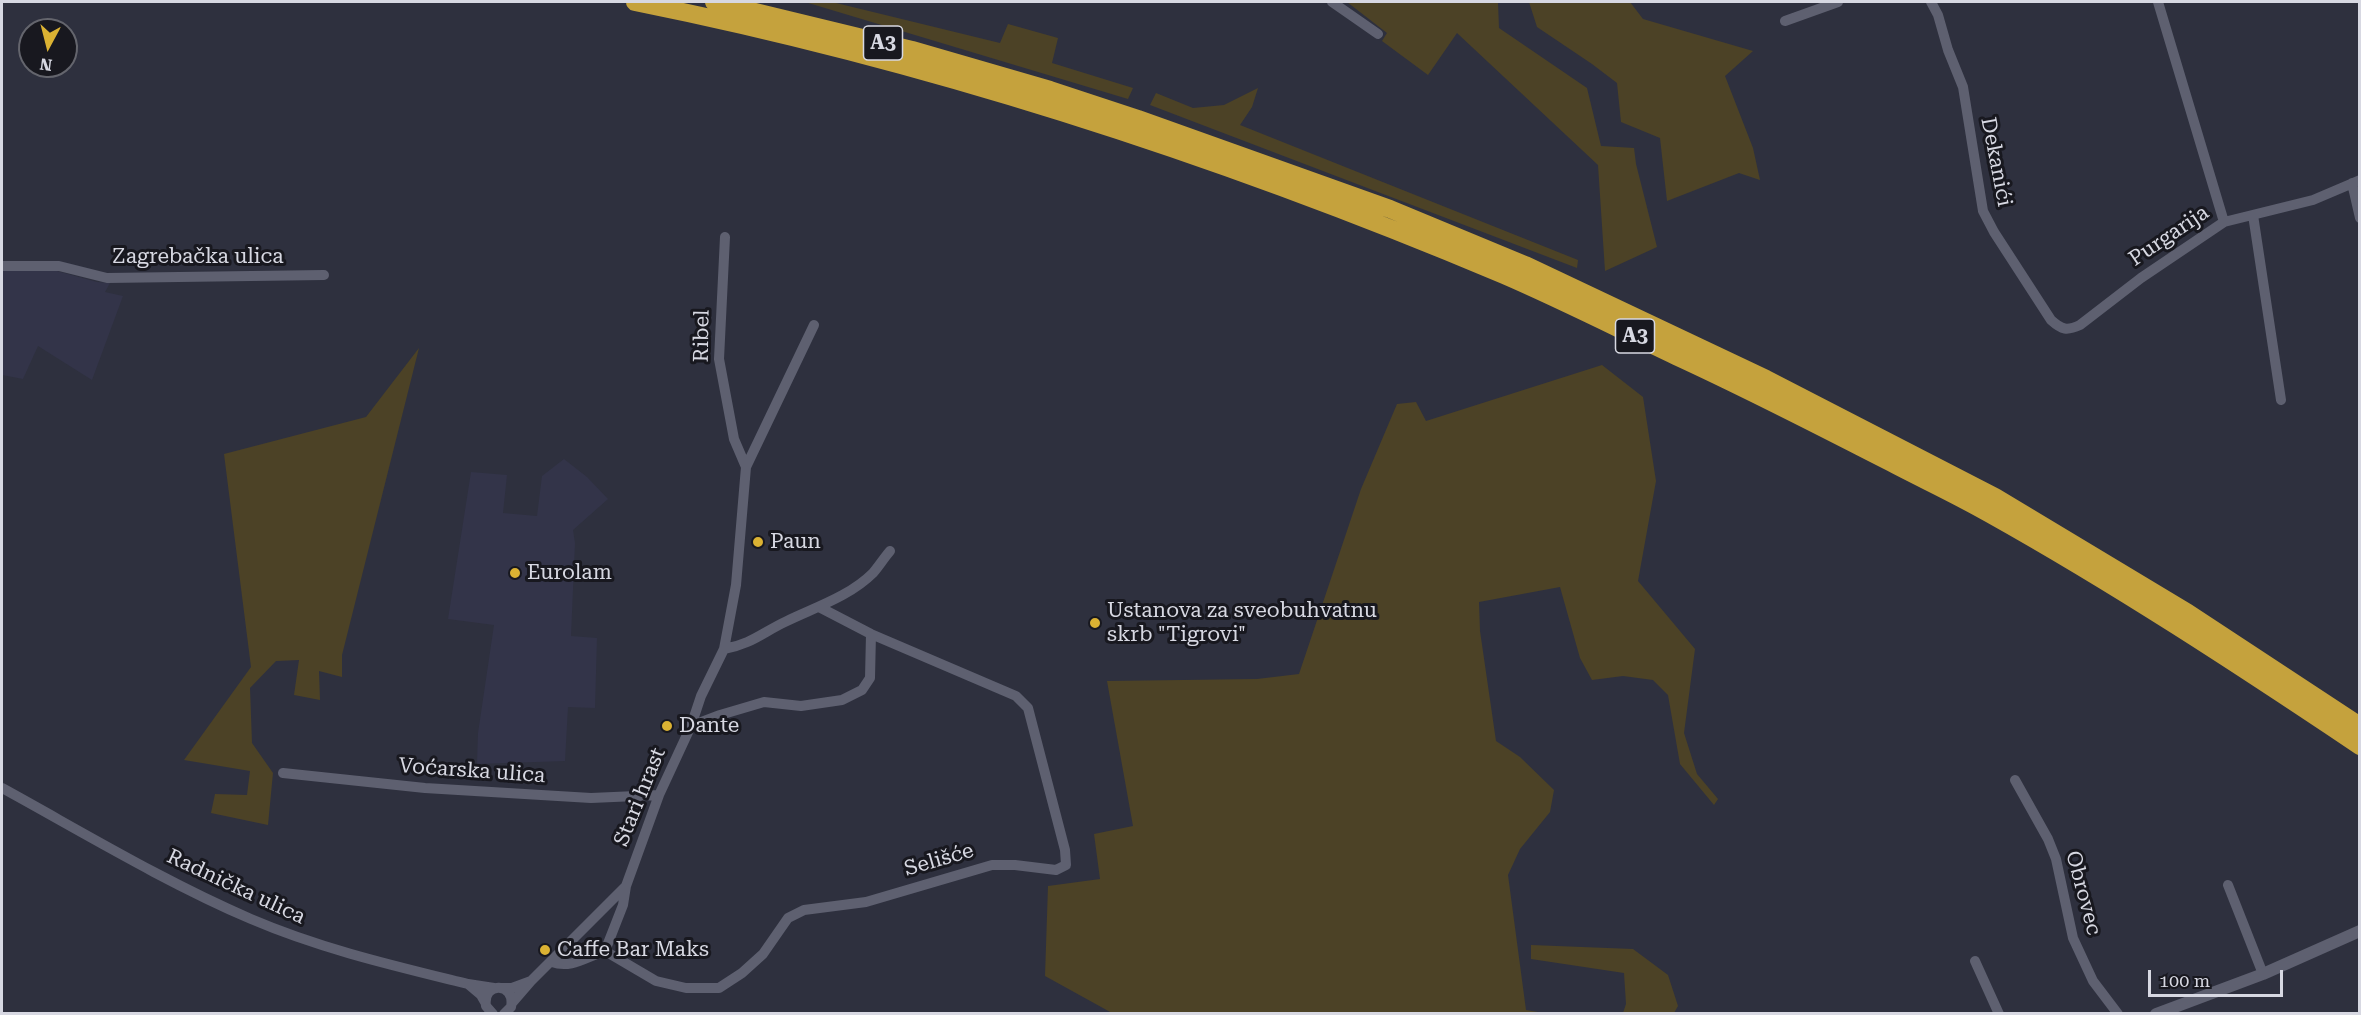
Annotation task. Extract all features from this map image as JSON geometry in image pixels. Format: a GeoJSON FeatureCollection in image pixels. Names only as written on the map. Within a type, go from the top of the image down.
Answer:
{"type":"FeatureCollection","features":[{"type":"Feature","properties":{"kind":"highway","name":"A3"},"geometry":{"type":"LineString","coordinates":[[636,2],[756,27],[1015,97],[1241,172],[1509,277],[1759,394],[1987,512],[2178,626],[2360,746]]}},
{"type":"Feature","properties":{"kind":"highway","name":"A3"},"geometry":{"type":"LineString","coordinates":[[714,2],[912,50],[1127,115],[1390,209],[1525,265],[1766,379],[1995,497],[2106,562],[2360,726]]}},
{"type":"Feature","properties":{"kind":"street"},"geometry":{"type":"LineString","coordinates":[[1332,2],[1378,34]]}},
{"type":"Feature","properties":{"kind":"street"},"geometry":{"type":"LineString","coordinates":[[1785,21],[1838,2]]}},
{"type":"Feature","properties":{"kind":"street","name":"Dekanići"},"geometry":{"type":"LineString","coordinates":[[1931,2],[1938,15],[1948,50],[1963,87],[1983,211],[2051,320],[2061,328],[2070,330],[2080,325]]}},
{"type":"Feature","properties":{"kind":"street"},"geometry":{"type":"LineString","coordinates":[[2158,2],[2223,222]]}},
{"type":"Feature","properties":{"kind":"street"},"geometry":{"type":"LineString","coordinates":[[2356,181],[2360,218]]}},
{"type":"Feature","properties":{"kind":"street","name":"Purgarija"},"geometry":{"type":"LineString","coordinates":[[2080,325],[2141,278],[2223,222],[2313,200],[2356,181]]}},
{"type":"Feature","properties":{"kind":"street"},"geometry":{"type":"LineString","coordinates":[[2253,214],[2281,400]]}},
{"type":"Feature","properties":{"kind":"street","name":"Ribel"},"geometry":{"type":"LineString","coordinates":[[725,237],[719,359],[734,439],[746,468]]}},
{"type":"Feature","properties":{"kind":"street","name":"Zagrebačka ulica"},"geometry":{"type":"LineString","coordinates":[[2,266],[59,266],[107,278],[324,275]]}},
{"type":"Feature","properties":{"kind":"street","name":"Ribel"},"geometry":{"type":"LineString","coordinates":[[724,650],[736,585],[746,468],[814,325]]}},
{"type":"Feature","properties":{"kind":"street"},"geometry":{"type":"LineString","coordinates":[[724,650],[743,646],[786,621],[819,607],[872,574],[890,551]]}},
{"type":"Feature","properties":{"kind":"street"},"geometry":{"type":"LineString","coordinates":[[691,726],[764,702],[801,706],[842,700],[862,690],[870,678],[871,634],[819,607]]}},
{"type":"Feature","properties":{"kind":"street","name":"Selišće"},"geometry":{"type":"LineString","coordinates":[[605,951],[656,981],[686,988],[719,988],[742,973],[763,954],[788,918],[804,910],[866,902],[992,865],[1056,870],[1066,866],[1065,850],[1028,708],[1016,696],[871,634]]}},
{"type":"Feature","properties":{"kind":"street","name":"Stari hrast"},"geometry":{"type":"LineString","coordinates":[[504,1014],[531,981],[626,886],[659,795],[691,726],[701,696],[724,650]]}},
{"type":"Feature","properties":{"kind":"street","name":"Voćarska ulica"},"geometry":{"type":"LineString","coordinates":[[282,773],[425,788],[591,798],[659,795]]}},
{"type":"Feature","properties":{"kind":"street","name":"Obrovec"},"geometry":{"type":"LineString","coordinates":[[2015,780],[2048,839],[2056,859],[2073,938],[2093,981],[2118,1014]]}},
{"type":"Feature","properties":{"kind":"street","name":"Radnička ulica"},"geometry":{"type":"LineString","coordinates":[[2,788],[159,874],[251,919],[307,940],[366,958],[468,984],[499,988]]}},
{"type":"Feature","properties":{"kind":"street"},"geometry":{"type":"LineString","coordinates":[[2228,885],[2263,974]]}},
{"type":"Feature","properties":{"kind":"street"},"geometry":{"type":"LineString","coordinates":[[552,962],[563,966],[573,964],[605,951],[623,905],[626,886]]}},
{"type":"Feature","properties":{"kind":"street"},"geometry":{"type":"LineString","coordinates":[[2156,1014],[2263,974],[2360,931]]}},
{"type":"Feature","properties":{"kind":"street"},"geometry":{"type":"LineString","coordinates":[[1975,961],[1999,1014]]}},
{"type":"Feature","properties":{"kind":"street","name":"Stari hrast"},"geometry":{"type":"LineString","coordinates":[[499,988],[512,988],[531,981]]}},
{"type":"Feature","properties":{"kind":"street"},"geometry":{"type":"LineString","coordinates":[[468,984],[481,995],[487,1009]]}},
{"type":"Feature","properties":{"kind":"street"},"geometry":{"type":"LineString","coordinates":[[487,1009],[487,993],[499,988],[510,994],[512,1003]]}},
{"type":"Feature","properties":{"kind":"shaded area"},"geometry":{"type":"Polygon","coordinates":[[[805,2],[832,2],[1000,43],[1008,24],[1058,38],[1052,63],[1133,88],[1128,99],[805,2]]]}},
{"type":"Feature","properties":{"kind":"shaded area"},"geometry":{"type":"Polygon","coordinates":[[[1347,2],[1498,2],[1499,28],[1587,88],[1601,146],[1634,148],[1657,247],[1605,271],[1598,165],[1457,33],[1428,75],[1382,41],[1387,33],[1347,2]]]}},
{"type":"Feature","properties":{"kind":"shaded area"},"geometry":{"type":"Polygon","coordinates":[[[1529,2],[1630,2],[1643,19],[1753,51],[1725,76],[1753,148],[1760,180],[1739,173],[1667,201],[1660,138],[1621,122],[1617,83],[1537,27],[1529,2]]]}},
{"type":"Feature","properties":{"kind":"shaded area"},"geometry":{"type":"Polygon","coordinates":[[[1258,88],[1252,107],[1240,125],[1578,260],[1577,268],[1150,105],[1156,93],[1193,108],[1224,105],[1258,88]]]}},
{"type":"Feature","properties":{"kind":"shaded area"},"geometry":{"type":"Polygon","coordinates":[[[19,267],[57,271],[97,282],[110,283],[105,292],[123,296],[92,380],[38,346],[23,379],[2,375],[2,269],[19,267]]]}},
{"type":"Feature","properties":{"kind":"shaded area"},"geometry":{"type":"Polygon","coordinates":[[[419,348],[342,655],[342,677],[319,671],[320,700],[294,695],[299,660],[276,661],[250,688],[252,743],[273,773],[268,825],[211,813],[215,794],[247,795],[250,771],[184,760],[251,667],[224,454],[366,417],[419,348]]]}},
{"type":"Feature","properties":{"kind":"shaded area"},"geometry":{"type":"Polygon","coordinates":[[[1602,365],[1643,397],[1656,481],[1638,581],[1695,649],[1684,733],[1697,774],[1718,799],[1714,805],[1680,764],[1668,695],[1653,680],[1623,676],[1592,680],[1580,658],[1560,587],[1479,602],[1480,631],[1496,741],[1520,757],[1554,790],[1550,812],[1520,849],[1508,875],[1526,1010],[1544,1013],[1112,1013],[1045,976],[1048,886],[1100,879],[1094,834],[1133,826],[1107,681],[1257,679],[1299,674],[1361,489],[1397,404],[1416,402],[1426,421],[1602,365]]]}},
{"type":"Feature","properties":{"kind":"shaded area"},"geometry":{"type":"Polygon","coordinates":[[[564,459],[587,477],[608,499],[573,530],[575,543],[571,636],[597,638],[595,708],[568,707],[565,761],[477,764],[478,733],[494,625],[448,619],[471,472],[507,475],[503,513],[537,516],[542,476],[564,459]]]}},
{"type":"Feature","properties":{"kind":"shaded area"},"geometry":{"type":"Polygon","coordinates":[[[1531,945],[1633,949],[1668,975],[1678,1006],[1674,1013],[1623,1013],[1626,1004],[1624,973],[1531,959],[1531,945]]]}},
{"type":"Feature","properties":{"kind":"place","name":"Paun"},"geometry":{"type":"Point","coordinates":[758,542]}},
{"type":"Feature","properties":{"kind":"place","name":"Eurolam"},"geometry":{"type":"Point","coordinates":[515,573]}},
{"type":"Feature","properties":{"kind":"place","name":"Ustanova za sveobuhvatnu skrb \"Tigrovi\""},"geometry":{"type":"Point","coordinates":[1095,623]}},
{"type":"Feature","properties":{"kind":"place","name":"Dante"},"geometry":{"type":"Point","coordinates":[667,726]}},
{"type":"Feature","properties":{"kind":"place","name":"Caffe Bar Maks"},"geometry":{"type":"Point","coordinates":[545,950]}}]}
